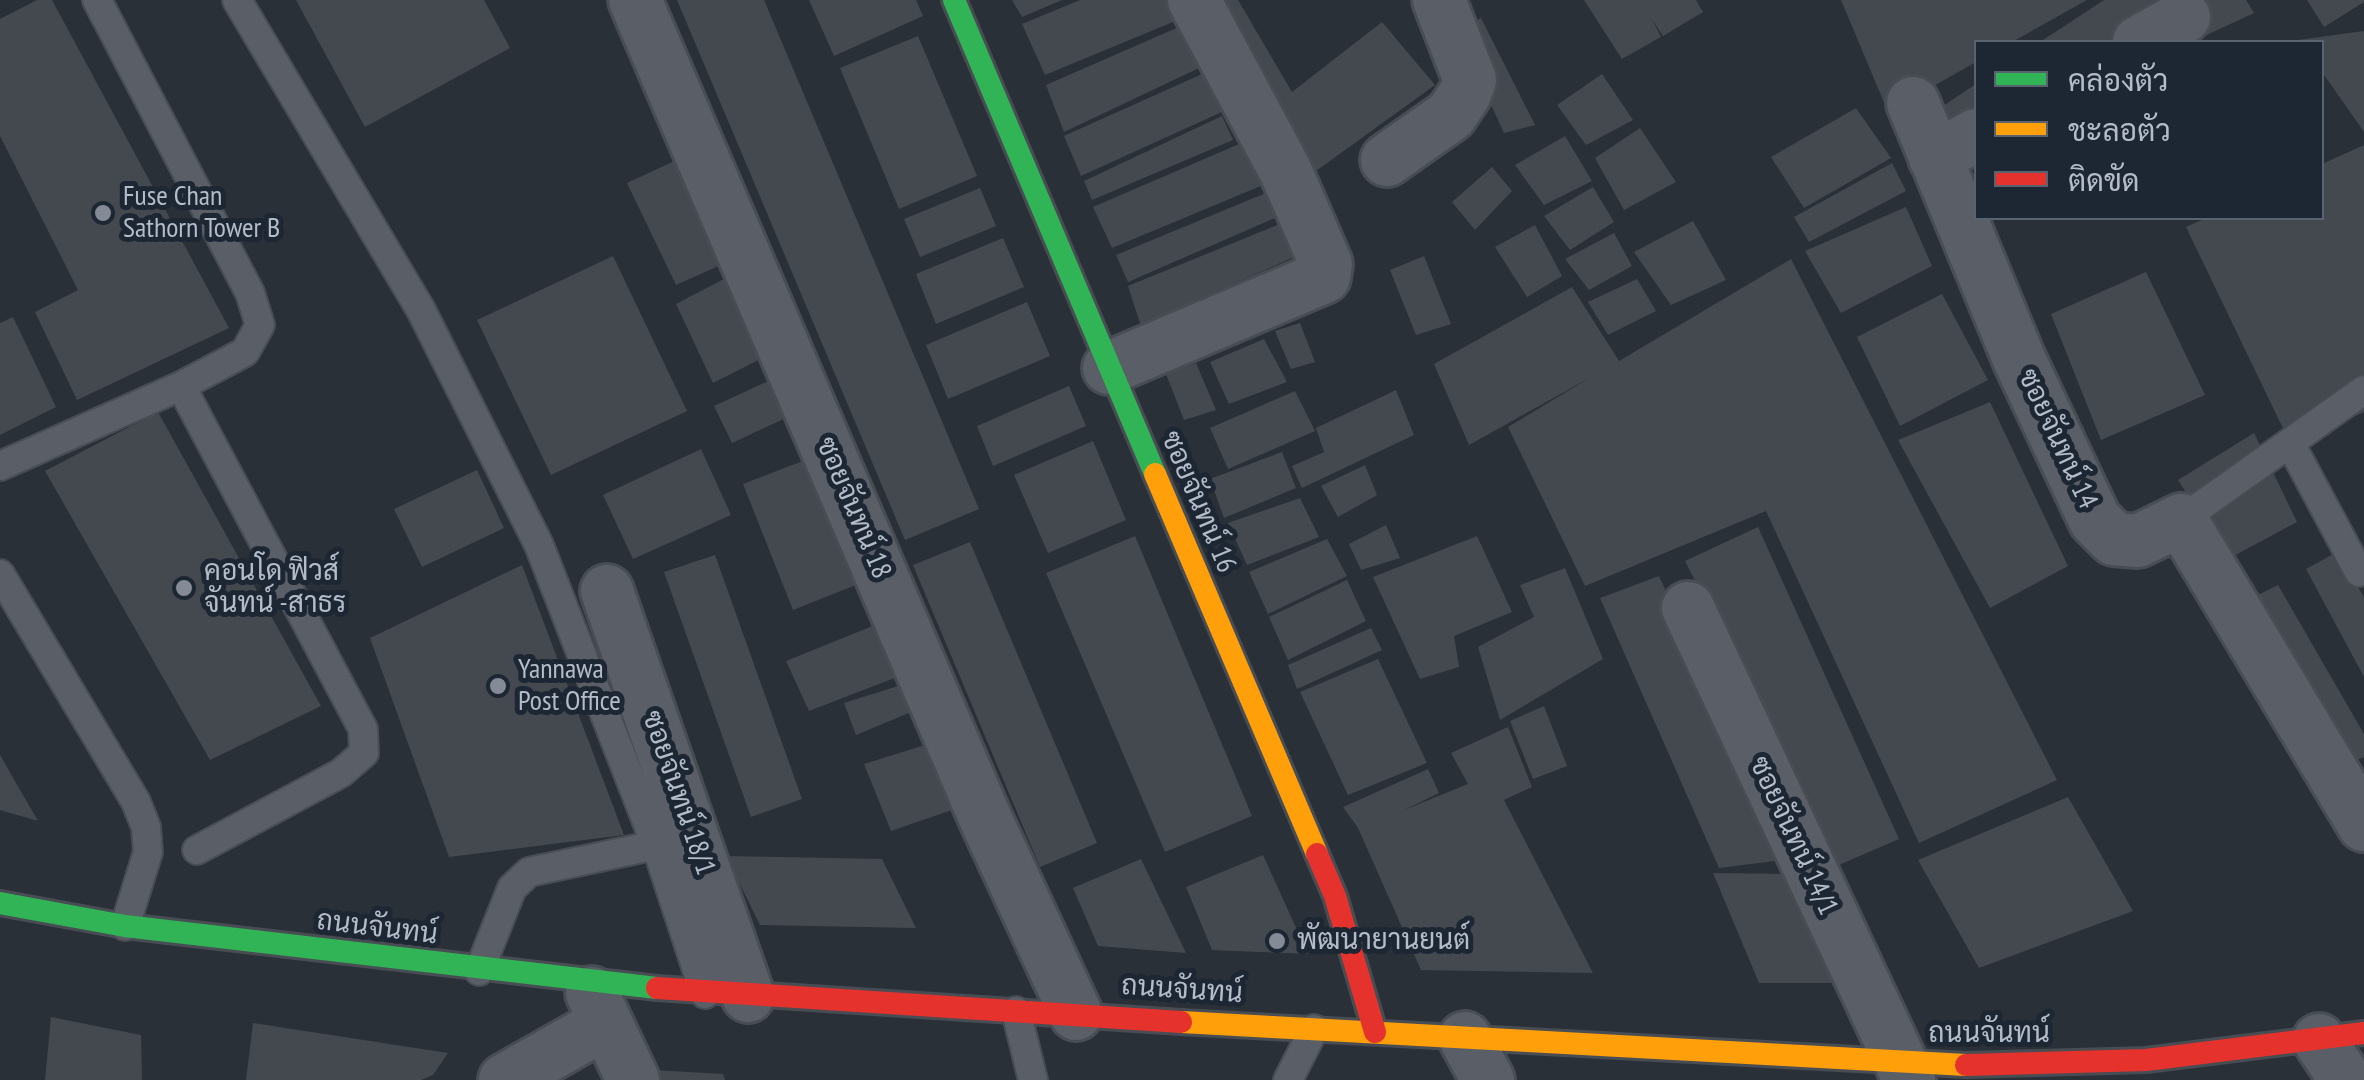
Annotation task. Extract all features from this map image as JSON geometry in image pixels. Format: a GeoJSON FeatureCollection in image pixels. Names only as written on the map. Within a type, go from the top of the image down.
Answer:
{"type":"FeatureCollection","features":[{"type":"Feature","properties":{"kind":"main road","name":"ซอยจันทน์ 16"},"geometry":{"type":"LineString","coordinates":[[954,0],[1334,896],[1375,1032]]}},
{"type":"Feature","properties":{"kind":"main road","name":"ถนนจันทน์"},"geometry":{"type":"LineString","coordinates":[[0,903],[126,926],[479,971],[596,1003],[726,995],[1375,1032],[1476,1059],[1904,1072],[2014,1066],[2151,1070],[2343,1051]]}},
{"type":"Feature","properties":{"kind":"street","name":"ซอยจันทน์ 18"},"geometry":{"type":"LineString","coordinates":[[635,0],[986,820],[1076,1014]]}},
{"type":"Feature","properties":{"kind":"street"},"geometry":{"type":"LineString","coordinates":[[1109,368],[1324,277],[1326,264],[1286,172],[1194,0]]}},
{"type":"Feature","properties":{"kind":"street"},"geometry":{"type":"LineString","coordinates":[[1387,160],[1452,115],[1470,80],[1439,0]]}},
{"type":"Feature","properties":{"kind":"street"},"geometry":{"type":"LineString","coordinates":[[2144,40],[2184,17]]}},
{"type":"Feature","properties":{"kind":"street","name":"ซอยจันทน์ 14"},"geometry":{"type":"LineString","coordinates":[[1913,103],[1956,146],[1974,207]]}},
{"type":"Feature","properties":{"kind":"street","name":"ซอยจันทน์ 14"},"geometry":{"type":"LineString","coordinates":[[1978,220],[2019,359],[2095,520],[2114,539],[2138,541],[2181,520]]}},
{"type":"Feature","properties":{"kind":"street"},"geometry":{"type":"LineString","coordinates":[[2181,520],[2364,825]]}},
{"type":"Feature","properties":{"kind":"street","name":"ซอยจันทน์ 18/1"},"geometry":{"type":"LineString","coordinates":[[607,590],[726,995]]}},
{"type":"Feature","properties":{"kind":"street","name":"ซอยจันทน์ 14/1"},"geometry":{"type":"LineString","coordinates":[[1688,608],[1904,1072]]}},
{"type":"Feature","properties":{"kind":"street"},"geometry":{"type":"LineString","coordinates":[[505,1080],[596,1003],[633,1080]]}},
{"type":"Feature","properties":{"kind":"lane"},"geometry":{"type":"LineString","coordinates":[[0,466],[181,386],[244,352],[260,325],[250,294],[97,0]]}},
{"type":"Feature","properties":{"kind":"lane"},"geometry":{"type":"LineString","coordinates":[[237,0],[421,310],[539,545],[656,844],[726,995]]}},
{"type":"Feature","properties":{"kind":"lane"},"geometry":{"type":"LineString","coordinates":[[181,386],[350,701],[363,730],[364,753],[341,773],[197,850]]}},
{"type":"Feature","properties":{"kind":"lane"},"geometry":{"type":"LineString","coordinates":[[2181,520],[2364,390]]}},
{"type":"Feature","properties":{"kind":"lane"},"geometry":{"type":"LineString","coordinates":[[2291,445],[2359,572]]}},
{"type":"Feature","properties":{"kind":"lane"},"geometry":{"type":"LineString","coordinates":[[0,574],[136,802],[146,827],[148,852],[126,926]]}},
{"type":"Feature","properties":{"kind":"lane"},"geometry":{"type":"LineString","coordinates":[[479,971],[512,888],[529,872],[656,844]]}},
{"type":"Feature","properties":{"kind":"lane"},"geometry":{"type":"LineString","coordinates":[[1016,1011],[1034,1080]]}},
{"type":"Feature","properties":{"kind":"lane"},"geometry":{"type":"LineString","coordinates":[[1288,1080],[1314,1029]]}},
{"type":"Feature","properties":{"kind":"building","name":"Fuse Chan Sathorn Tower B"},"geometry":{"type":"Polygon","coordinates":[[[37,0],[52,0],[229,328],[77,400],[35,312],[78,290],[0,136],[0,19],[37,0]]]}},
{"type":"Feature","properties":{"kind":"building"},"geometry":{"type":"Polygon","coordinates":[[[296,0],[484,0],[510,48],[365,127],[296,0]]]}},
{"type":"Feature","properties":{"kind":"building"},"geometry":{"type":"Polygon","coordinates":[[[677,0],[764,0],[979,509],[905,540],[677,0]]]}},
{"type":"Feature","properties":{"kind":"building"},"geometry":{"type":"Polygon","coordinates":[[[809,0],[916,0],[923,16],[834,56],[809,0]]]}},
{"type":"Feature","properties":{"kind":"building"},"geometry":{"type":"Polygon","coordinates":[[[1012,0],[1062,0],[1022,17],[1012,0]]]}},
{"type":"Feature","properties":{"kind":"building"},"geometry":{"type":"Polygon","coordinates":[[[1080,0],[1177,0],[1185,17],[1045,75],[1022,24],[1080,0]]]}},
{"type":"Feature","properties":{"kind":"building"},"geometry":{"type":"Polygon","coordinates":[[[1212,0],[1238,0],[1292,92],[1382,22],[1435,85],[1316,171],[1212,0]]]}},
{"type":"Feature","properties":{"kind":"building"},"geometry":{"type":"Polygon","coordinates":[[[1584,0],[1696,0],[1703,12],[1663,36],[1652,19],[1661,37],[1622,59],[1584,0]]]}},
{"type":"Feature","properties":{"kind":"building"},"geometry":{"type":"Polygon","coordinates":[[[1841,0],[2087,0],[2016,40],[1974,40],[1974,63],[1888,112],[1841,0]]]}},
{"type":"Feature","properties":{"kind":"building"},"geometry":{"type":"Polygon","coordinates":[[[2104,0],[2169,0],[2116,40],[2043,40],[2104,0]]]}},
{"type":"Feature","properties":{"kind":"building"},"geometry":{"type":"Polygon","coordinates":[[[2178,0],[2246,0],[2254,13],[2200,38],[2178,0]]]}},
{"type":"Feature","properties":{"kind":"building"},"geometry":{"type":"Polygon","coordinates":[[[2307,0],[2364,0],[2364,2],[2324,27],[2307,0]]]}},
{"type":"Feature","properties":{"kind":"building"},"geometry":{"type":"Polygon","coordinates":[[[1481,18],[1535,125],[1504,133],[1457,31],[1481,18]]]}},
{"type":"Feature","properties":{"kind":"building"},"geometry":{"type":"Polygon","coordinates":[[[1181,26],[1199,68],[1064,132],[1046,85],[1181,26]]]}},
{"type":"Feature","properties":{"kind":"building"},"geometry":{"type":"Polygon","coordinates":[[[2364,31],[2364,132],[2324,75],[2324,40],[2298,40],[2364,31]]]}},
{"type":"Feature","properties":{"kind":"building"},"geometry":{"type":"Polygon","coordinates":[[[918,36],[977,176],[899,209],[840,68],[918,36]]]}},
{"type":"Feature","properties":{"kind":"building"},"geometry":{"type":"Polygon","coordinates":[[[1202,74],[1224,111],[1081,176],[1064,136],[1202,74]]]}},
{"type":"Feature","properties":{"kind":"building"},"geometry":{"type":"Polygon","coordinates":[[[1602,74],[1633,120],[1586,145],[1557,105],[1602,74]]]}},
{"type":"Feature","properties":{"kind":"building"},"geometry":{"type":"Polygon","coordinates":[[[1974,85],[1974,126],[1925,118],[1974,85]]]}},
{"type":"Feature","properties":{"kind":"building"},"geometry":{"type":"Polygon","coordinates":[[[1856,108],[1891,158],[1804,208],[1771,157],[1856,108]]]}},
{"type":"Feature","properties":{"kind":"building"},"geometry":{"type":"Polygon","coordinates":[[[1222,116],[1233,140],[1092,200],[1084,181],[1222,116]]]}},
{"type":"Feature","properties":{"kind":"building"},"geometry":{"type":"Polygon","coordinates":[[[1640,128],[1676,182],[1624,210],[1595,158],[1640,128]]]}},
{"type":"Feature","properties":{"kind":"building"},"geometry":{"type":"Polygon","coordinates":[[[1565,136],[1592,181],[1544,205],[1515,165],[1565,136]]]}},
{"type":"Feature","properties":{"kind":"building"},"geometry":{"type":"Polygon","coordinates":[[[1246,141],[1268,183],[1112,248],[1093,207],[1246,141]]]}},
{"type":"Feature","properties":{"kind":"building"},"geometry":{"type":"Polygon","coordinates":[[[2364,145],[2364,412],[2291,445],[2186,227],[2202,220],[2324,220],[2324,163],[2364,145]]]}},
{"type":"Feature","properties":{"kind":"building"},"geometry":{"type":"Polygon","coordinates":[[[694,152],[743,255],[676,285],[627,183],[694,152]]]}},
{"type":"Feature","properties":{"kind":"building"},"geometry":{"type":"Polygon","coordinates":[[[1892,163],[1906,191],[1809,242],[1794,217],[1892,163]]]}},
{"type":"Feature","properties":{"kind":"building"},"geometry":{"type":"Polygon","coordinates":[[[1492,167],[1512,191],[1475,230],[1452,202],[1492,167]]]}},
{"type":"Feature","properties":{"kind":"building"},"geometry":{"type":"Polygon","coordinates":[[[1593,187],[1614,222],[1570,250],[1544,216],[1593,187]]]}},
{"type":"Feature","properties":{"kind":"building"},"geometry":{"type":"Polygon","coordinates":[[[980,188],[996,226],[920,257],[904,219],[980,188]]]}},
{"type":"Feature","properties":{"kind":"building"},"geometry":{"type":"Polygon","coordinates":[[[1273,190],[1284,214],[1128,282],[1116,255],[1273,190]]]}},
{"type":"Feature","properties":{"kind":"building"},"geometry":{"type":"Polygon","coordinates":[[[1906,207],[1932,266],[1841,313],[1805,251],[1906,207]]]}},
{"type":"Feature","properties":{"kind":"building"},"geometry":{"type":"Polygon","coordinates":[[[1287,221],[1303,253],[1193,302],[1333,245],[1151,357],[1128,286],[1287,221]]]}},
{"type":"Feature","properties":{"kind":"building"},"geometry":{"type":"Polygon","coordinates":[[[1693,221],[1726,280],[1671,305],[1634,252],[1693,221]]]}},
{"type":"Feature","properties":{"kind":"building"},"geometry":{"type":"Polygon","coordinates":[[[1535,225],[1562,276],[1527,297],[1495,247],[1535,225]]]}},
{"type":"Feature","properties":{"kind":"building"},"geometry":{"type":"Polygon","coordinates":[[[1614,233],[1632,266],[1589,290],[1565,259],[1614,233]]]}},
{"type":"Feature","properties":{"kind":"building"},"geometry":{"type":"Polygon","coordinates":[[[1003,238],[1024,287],[936,324],[916,274],[1003,238]]]}},
{"type":"Feature","properties":{"kind":"building"},"geometry":{"type":"Polygon","coordinates":[[[613,256],[687,411],[551,475],[477,320],[613,256]]]}},
{"type":"Feature","properties":{"kind":"building"},"geometry":{"type":"Polygon","coordinates":[[[1424,256],[1451,324],[1416,335],[1390,270],[1424,256]]]}},
{"type":"Feature","properties":{"kind":"building"},"geometry":{"type":"Polygon","coordinates":[[[1791,259],[2057,780],[1919,843],[1766,511],[1585,586],[1508,427],[1591,377],[1469,445],[1434,364],[1572,287],[1619,361],[1791,259]]]}},
{"type":"Feature","properties":{"kind":"building"},"geometry":{"type":"Polygon","coordinates":[[[741,270],[780,349],[713,383],[676,304],[741,270]]]}},
{"type":"Feature","properties":{"kind":"building"},"geometry":{"type":"Polygon","coordinates":[[[2146,272],[2205,395],[2101,440],[2051,314],[2146,272]]]}},
{"type":"Feature","properties":{"kind":"building"},"geometry":{"type":"Polygon","coordinates":[[[1637,279],[1656,311],[1608,335],[1588,302],[1637,279]]]}},
{"type":"Feature","properties":{"kind":"building"},"geometry":{"type":"Polygon","coordinates":[[[1942,294],[1988,380],[1900,426],[1857,337],[1942,294]]]}},
{"type":"Feature","properties":{"kind":"building"},"geometry":{"type":"Polygon","coordinates":[[[1027,302],[1050,356],[948,399],[926,345],[1027,302]]]}},
{"type":"Feature","properties":{"kind":"building"},"geometry":{"type":"Polygon","coordinates":[[[13,317],[56,407],[0,435],[0,323],[13,317]]]}},
{"type":"Feature","properties":{"kind":"building"},"geometry":{"type":"Polygon","coordinates":[[[1300,323],[1315,362],[1291,369],[1275,331],[1300,323]]]}},
{"type":"Feature","properties":{"kind":"building"},"geometry":{"type":"Polygon","coordinates":[[[1264,339],[1287,382],[1229,404],[1210,362],[1264,339]]]}},
{"type":"Feature","properties":{"kind":"building"},"geometry":{"type":"Polygon","coordinates":[[[1196,363],[1216,410],[1184,420],[1166,374],[1196,363]]]}},
{"type":"Feature","properties":{"kind":"building"},"geometry":{"type":"Polygon","coordinates":[[[790,371],[807,408],[732,443],[714,406],[790,371]]]}},
{"type":"Feature","properties":{"kind":"building"},"geometry":{"type":"Polygon","coordinates":[[[1069,386],[1086,426],[993,466],[977,426],[1069,386]]]}},
{"type":"Feature","properties":{"kind":"building"},"geometry":{"type":"Polygon","coordinates":[[[1396,390],[1414,435],[1302,488],[1292,466],[1324,452],[1316,428],[1396,390]]]}},
{"type":"Feature","properties":{"kind":"building"},"geometry":{"type":"Polygon","coordinates":[[[1295,391],[1315,431],[1228,469],[1210,428],[1295,391]]]}},
{"type":"Feature","properties":{"kind":"building"},"geometry":{"type":"Polygon","coordinates":[[[1990,402],[2068,566],[1990,608],[1898,440],[1990,402]]]}},
{"type":"Feature","properties":{"kind":"building","name":"คอนโด ฟิวส์ จันทน์ -สาธร"},"geometry":{"type":"Polygon","coordinates":[[[158,412],[321,706],[210,760],[45,471],[158,412]]]}},
{"type":"Feature","properties":{"kind":"building"},"geometry":{"type":"Polygon","coordinates":[[[2254,433],[2297,522],[2228,559],[2178,480],[2254,433]]]}},
{"type":"Feature","properties":{"kind":"building"},"geometry":{"type":"Polygon","coordinates":[[[1093,441],[1126,520],[1048,553],[1014,475],[1093,441]]]}},
{"type":"Feature","properties":{"kind":"building"},"geometry":{"type":"Polygon","coordinates":[[[701,449],[731,515],[633,559],[603,495],[701,449]]]}},
{"type":"Feature","properties":{"kind":"building"},"geometry":{"type":"Polygon","coordinates":[[[826,452],[876,577],[793,610],[743,484],[826,452]]]}},
{"type":"Feature","properties":{"kind":"building"},"geometry":{"type":"Polygon","coordinates":[[[1282,452],[1296,488],[1224,518],[1210,479],[1282,452]]]}},
{"type":"Feature","properties":{"kind":"building"},"geometry":{"type":"Polygon","coordinates":[[[1365,465],[1377,495],[1338,517],[1321,486],[1365,465]]]}},
{"type":"Feature","properties":{"kind":"building"},"geometry":{"type":"Polygon","coordinates":[[[477,470],[504,528],[422,567],[394,509],[477,470]]]}},
{"type":"Feature","properties":{"kind":"building"},"geometry":{"type":"Polygon","coordinates":[[[1300,498],[1319,537],[1247,565],[1228,523],[1300,498]]]}},
{"type":"Feature","properties":{"kind":"building"},"geometry":{"type":"Polygon","coordinates":[[[1386,525],[1400,558],[1361,570],[1349,544],[1386,525]]]}},
{"type":"Feature","properties":{"kind":"building"},"geometry":{"type":"Polygon","coordinates":[[[1758,527],[1899,839],[1839,865],[1685,561],[1758,527]]]}},
{"type":"Feature","properties":{"kind":"building"},"geometry":{"type":"Polygon","coordinates":[[[1135,536],[1252,816],[1165,852],[1046,573],[1135,536]]]}},
{"type":"Feature","properties":{"kind":"building"},"geometry":{"type":"Polygon","coordinates":[[[1477,536],[1512,612],[1454,636],[1459,667],[1420,679],[1373,577],[1477,536]]]}},
{"type":"Feature","properties":{"kind":"building"},"geometry":{"type":"Polygon","coordinates":[[[1327,539],[1347,576],[1268,614],[1249,572],[1327,539]]]}},
{"type":"Feature","properties":{"kind":"building"},"geometry":{"type":"Polygon","coordinates":[[[970,542],[1097,843],[1040,867],[913,565],[970,542]]]}},
{"type":"Feature","properties":{"kind":"building"},"geometry":{"type":"Polygon","coordinates":[[[2337,552],[2364,597],[2364,677],[2306,569],[2337,552]]]}},
{"type":"Feature","properties":{"kind":"building"},"geometry":{"type":"Polygon","coordinates":[[[715,555],[802,799],[751,817],[664,572],[715,555]]]}},
{"type":"Feature","properties":{"kind":"building"},"geometry":{"type":"Polygon","coordinates":[[[522,565],[624,835],[449,857],[370,638],[522,565]]]}},
{"type":"Feature","properties":{"kind":"building"},"geometry":{"type":"Polygon","coordinates":[[[1565,568],[1603,659],[1500,720],[1478,647],[1534,617],[1520,585],[1565,568]]]}},
{"type":"Feature","properties":{"kind":"building"},"geometry":{"type":"Polygon","coordinates":[[[1659,576],[1790,859],[1719,868],[1600,598],[1659,576]]]}},
{"type":"Feature","properties":{"kind":"building"},"geometry":{"type":"Polygon","coordinates":[[[1347,580],[1366,621],[1288,660],[1269,617],[1347,580]]]}},
{"type":"Feature","properties":{"kind":"building"},"geometry":{"type":"Polygon","coordinates":[[[2278,585],[2364,734],[2364,757],[2347,764],[2252,598],[2278,585]]]}},
{"type":"Feature","properties":{"kind":"building"},"geometry":{"type":"Polygon","coordinates":[[[875,625],[897,677],[809,711],[786,661],[875,625]]]}},
{"type":"Feature","properties":{"kind":"building"},"geometry":{"type":"Polygon","coordinates":[[[1371,628],[1382,650],[1297,689],[1288,665],[1371,628]]]}},
{"type":"Feature","properties":{"kind":"building"},"geometry":{"type":"Polygon","coordinates":[[[1378,659],[1427,763],[1348,795],[1300,692],[1378,659]]]}},
{"type":"Feature","properties":{"kind":"building"},"geometry":{"type":"Polygon","coordinates":[[[917,680],[928,705],[856,735],[844,703],[917,680]]]}},
{"type":"Feature","properties":{"kind":"building"},"geometry":{"type":"Polygon","coordinates":[[[1544,706],[1567,766],[1533,779],[1510,721],[1544,706]]]}},
{"type":"Feature","properties":{"kind":"building"},"geometry":{"type":"Polygon","coordinates":[[[1508,727],[1532,787],[1504,800],[1593,973],[1421,970],[1358,828],[1343,807],[1428,769],[1439,793],[1404,810],[1468,784],[1451,753],[1508,727]]]}},
{"type":"Feature","properties":{"kind":"building"},"geometry":{"type":"Polygon","coordinates":[[[944,739],[972,803],[891,831],[864,764],[944,739]]]}},
{"type":"Feature","properties":{"kind":"building"},"geometry":{"type":"Polygon","coordinates":[[[0,755],[38,821],[0,810],[0,755]]]}},
{"type":"Feature","properties":{"kind":"building"},"geometry":{"type":"Polygon","coordinates":[[[2068,797],[2133,911],[1979,968],[1918,860],[2068,797]]]}},
{"type":"Feature","properties":{"kind":"building"},"geometry":{"type":"Polygon","coordinates":[[[1263,855],[1308,954],[1212,950],[1186,887],[1263,855]]]}},
{"type":"Feature","properties":{"kind":"building"},"geometry":{"type":"Polygon","coordinates":[[[726,856],[882,859],[916,928],[760,925],[726,856]]]}},
{"type":"Feature","properties":{"kind":"building"},"geometry":{"type":"Polygon","coordinates":[[[1141,859],[1186,953],[1098,946],[1073,888],[1141,859]]]}},
{"type":"Feature","properties":{"kind":"building"},"geometry":{"type":"Polygon","coordinates":[[[1713,873],[1791,874],[1840,983],[1759,983],[1713,873]]]}},
{"type":"Feature","properties":{"kind":"building"},"geometry":{"type":"Polygon","coordinates":[[[51,1017],[141,1035],[142,1080],[45,1080],[51,1017]]]}},
{"type":"Feature","properties":{"kind":"building"},"geometry":{"type":"Polygon","coordinates":[[[253,1023],[448,1053],[433,1075],[421,1080],[246,1080],[253,1023]]]}},
{"type":"Feature","properties":{"kind":"building"},"geometry":{"type":"Polygon","coordinates":[[[653,1070],[723,1074],[725,1080],[658,1080],[653,1070]]]}},
{"type":"Feature","properties":{"kind":"traffic: fast"},"geometry":{"type":"LineString","coordinates":[[954,0],[1155,474]]}},
{"type":"Feature","properties":{"kind":"traffic: fast"},"geometry":{"type":"LineString","coordinates":[[0,903],[125,926],[657,988]]}},
{"type":"Feature","properties":{"kind":"traffic: slow"},"geometry":{"type":"LineString","coordinates":[[1155,474],[1317,854]]}},
{"type":"Feature","properties":{"kind":"traffic: slow"},"geometry":{"type":"LineString","coordinates":[[1181,1022],[1966,1065]]}},
{"type":"Feature","properties":{"kind":"traffic: jam"},"geometry":{"type":"LineString","coordinates":[[1317,854],[1335,896],[1375,1032]]}},
{"type":"Feature","properties":{"kind":"traffic: jam"},"geometry":{"type":"LineString","coordinates":[[657,988],[1181,1022]]}},
{"type":"Feature","properties":{"kind":"traffic: jam"},"geometry":{"type":"LineString","coordinates":[[1966,1065],[2146,1060],[2364,1033]]}},
{"type":"Feature","properties":{"kind":"place","name":"Fuse Chan Sathorn Tower B"},"geometry":{"type":"Point","coordinates":[103,213]}},
{"type":"Feature","properties":{"kind":"place","name":"คอนโด ฟิวส์ จันทน์ -สาธร"},"geometry":{"type":"Point","coordinates":[184,588]}},
{"type":"Feature","properties":{"kind":"place","name":"Yannawa Post Office"},"geometry":{"type":"Point","coordinates":[498,686]}},
{"type":"Feature","properties":{"kind":"place","name":"พัฒนายานยนต์"},"geometry":{"type":"Point","coordinates":[1277,941]}}]}
